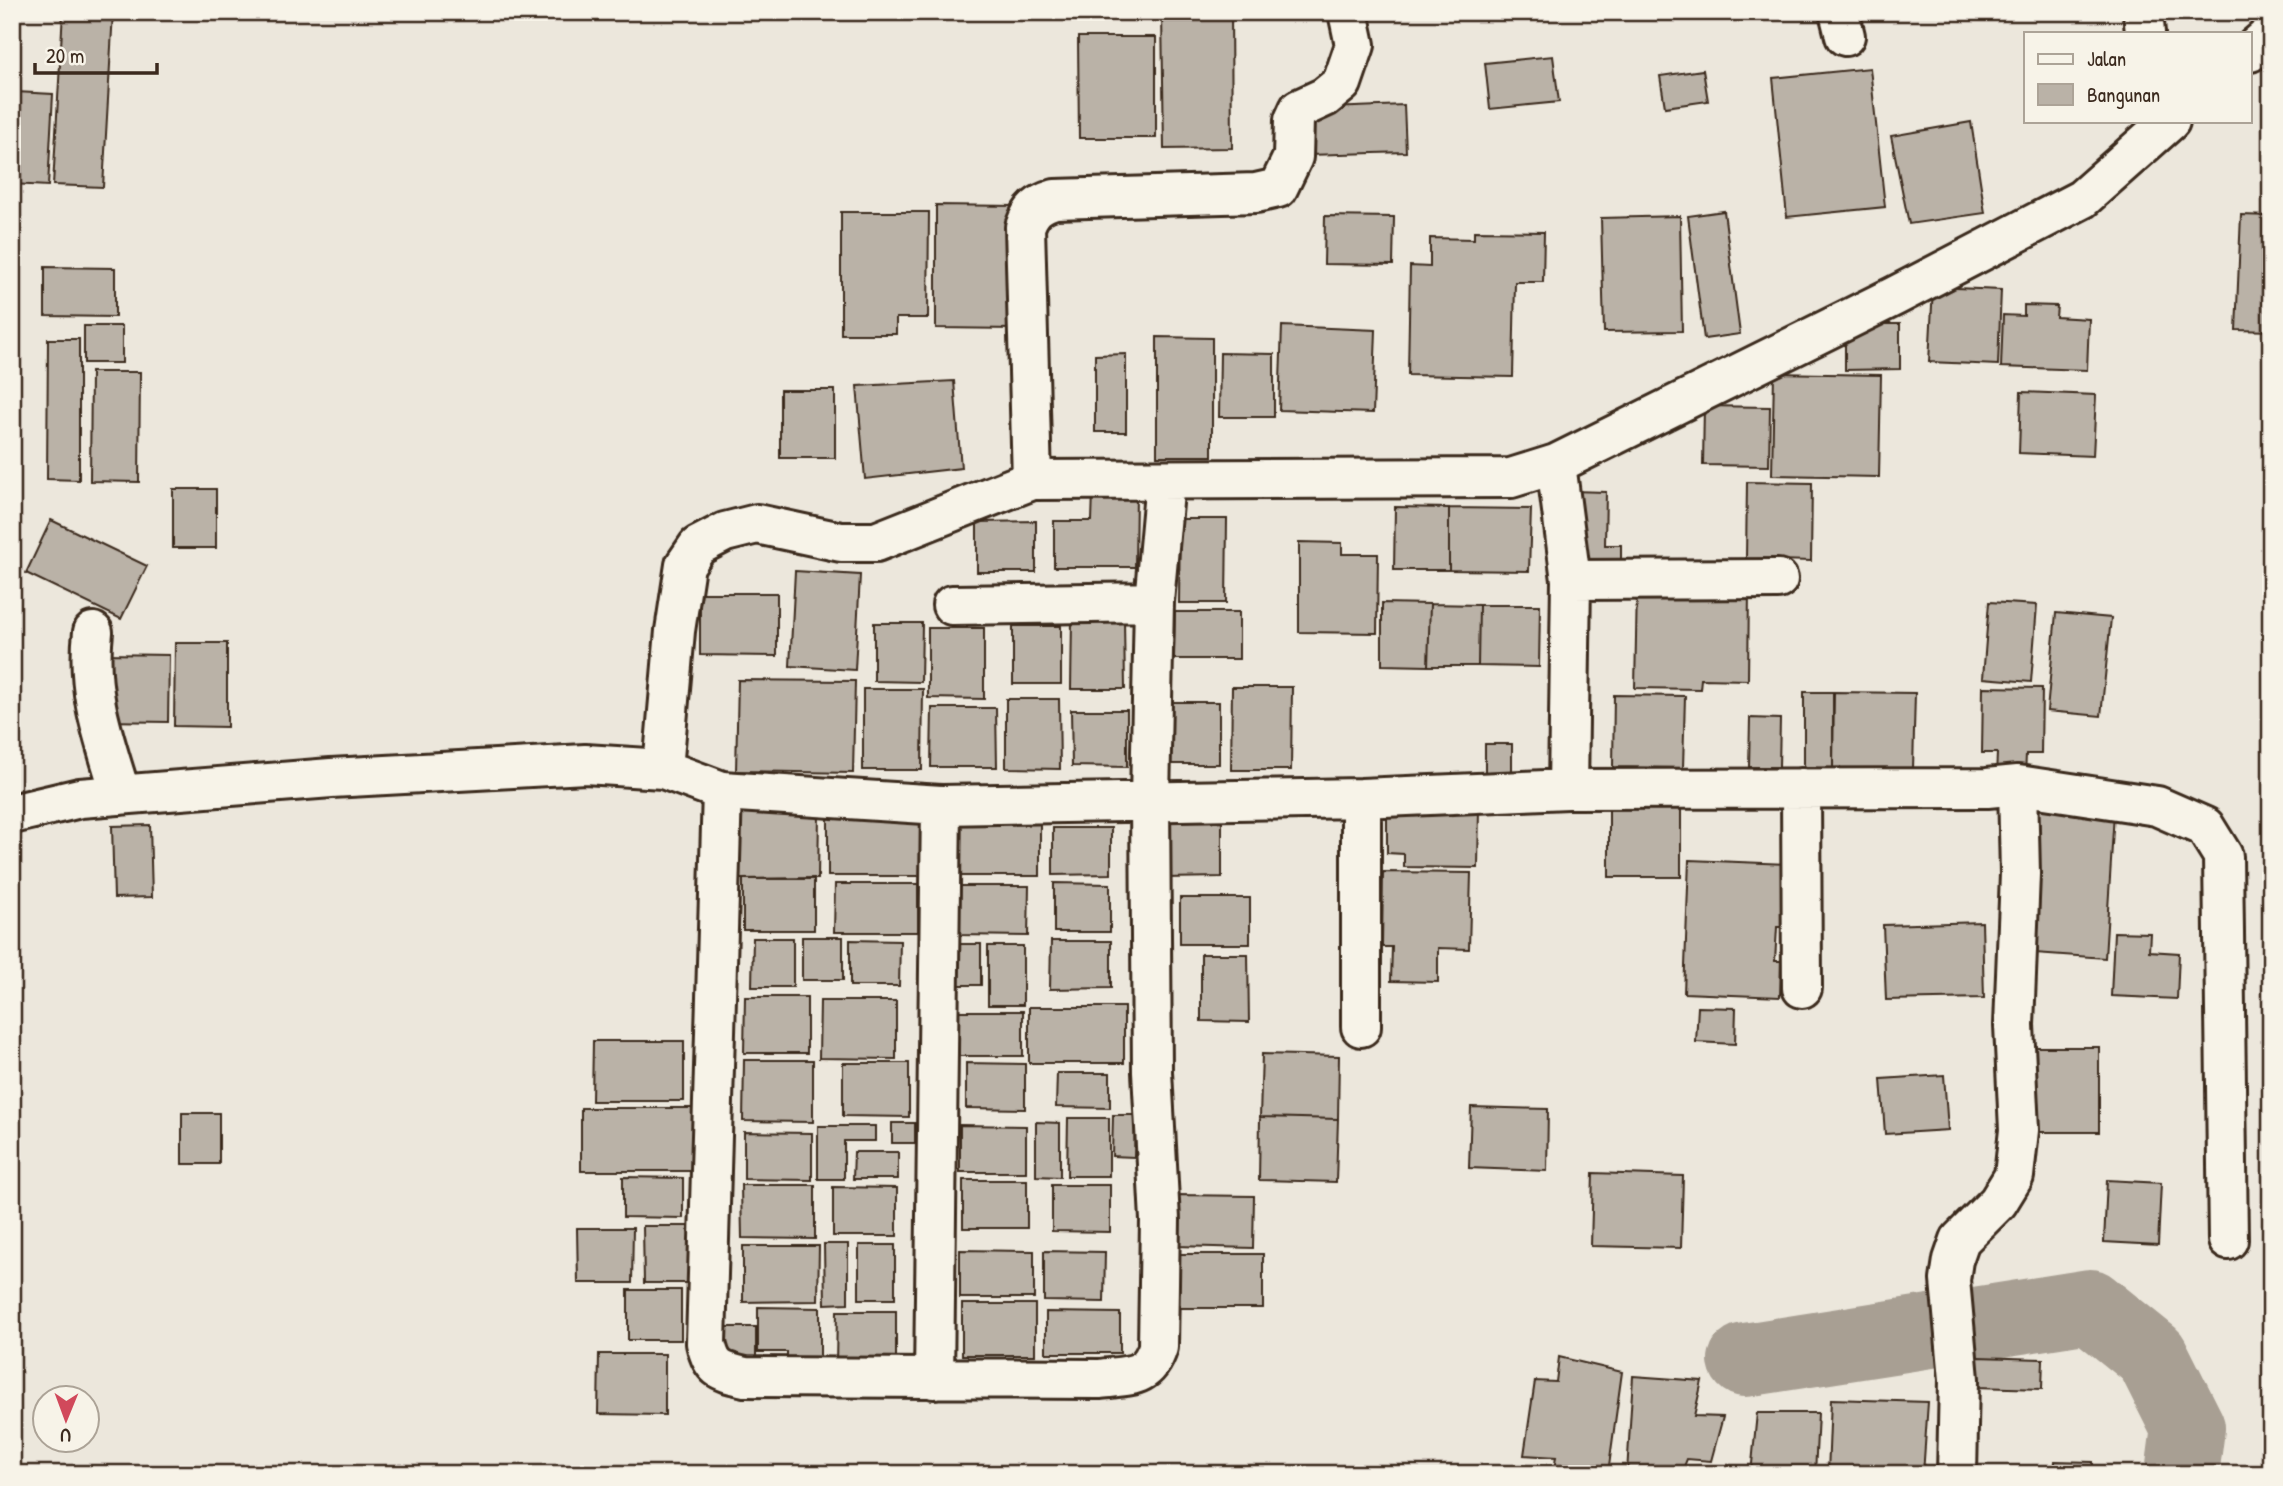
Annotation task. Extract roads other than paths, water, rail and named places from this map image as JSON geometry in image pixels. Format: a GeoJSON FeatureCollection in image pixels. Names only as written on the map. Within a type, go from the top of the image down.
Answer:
{"type":"FeatureCollection","features":[{"type":"Feature","properties":{"kind":"street"},"geometry":{"type":"LineString","coordinates":[[1032,480],[1025,227],[1029,214],[1040,203],[1055,199],[1256,193],[1278,188],[1293,157],[1294,120],[1299,109],[1325,97],[1342,83],[1355,45],[1348,12]]}},
{"type":"Feature","properties":{"kind":"street"},"geometry":{"type":"LineString","coordinates":[[2143,12],[2145,32]]}},
{"type":"Feature","properties":{"kind":"street"},"geometry":{"type":"LineString","coordinates":[[2252,50],[2271,34]]}},
{"type":"Feature","properties":{"kind":"street"},"geometry":{"type":"LineString","coordinates":[[663,769],[675,631],[685,565],[698,546],[725,531],[757,524],[841,542],[876,542],[1032,480],[1511,478],[1556,464],[1895,296],[2082,199],[2160,125]]}},
{"type":"Feature","properties":{"kind":"street"},"geometry":{"type":"LineString","coordinates":[[1556,464],[1570,580],[1568,789]]}},
{"type":"Feature","properties":{"kind":"street"},"geometry":{"type":"LineString","coordinates":[[722,791],[706,1343],[710,1361],[723,1371],[745,1377],[1100,1379],[1139,1374],[1153,1364],[1158,1347],[1160,1220],[1152,1072],[1150,800],[1154,602],[1165,481]]}},
{"type":"Feature","properties":{"kind":"street"},"geometry":{"type":"LineString","coordinates":[[1570,580],[1778,579]]}},
{"type":"Feature","properties":{"kind":"street"},"geometry":{"type":"LineString","coordinates":[[952,605],[1154,602]]}},
{"type":"Feature","properties":{"kind":"street"},"geometry":{"type":"LineString","coordinates":[[93,632],[89,668],[97,716],[121,795]]}},
{"type":"Feature","properties":{"kind":"street"},"geometry":{"type":"LineString","coordinates":[[20,812],[80,798],[331,778],[585,764],[663,769],[722,791],[941,805],[1361,798],[1568,789],[2018,786],[2157,806],[2205,827],[2223,856],[2228,1240]]}},
{"type":"Feature","properties":{"kind":"street"},"geometry":{"type":"LineString","coordinates":[[1957,1474],[1957,1344],[1950,1280],[1960,1240],[1998,1202],[2014,1176],[2019,1129],[2014,1025],[2020,874],[2018,786]]}},
{"type":"Feature","properties":{"kind":"street"},"geometry":{"type":"LineString","coordinates":[[1801,788],[1802,988]]}},
{"type":"Feature","properties":{"kind":"street"},"geometry":{"type":"LineString","coordinates":[[1361,798],[1361,1027]]}},
{"type":"Feature","properties":{"kind":"street"},"geometry":{"type":"LineString","coordinates":[[934,1379],[941,805]]}},
{"type":"Feature","properties":{"kind":"waterway"},"geometry":{"type":"LineString","coordinates":[[1745,1360],[2090,1306],[2152,1356],[2188,1428],[2182,1474]]}}]}
